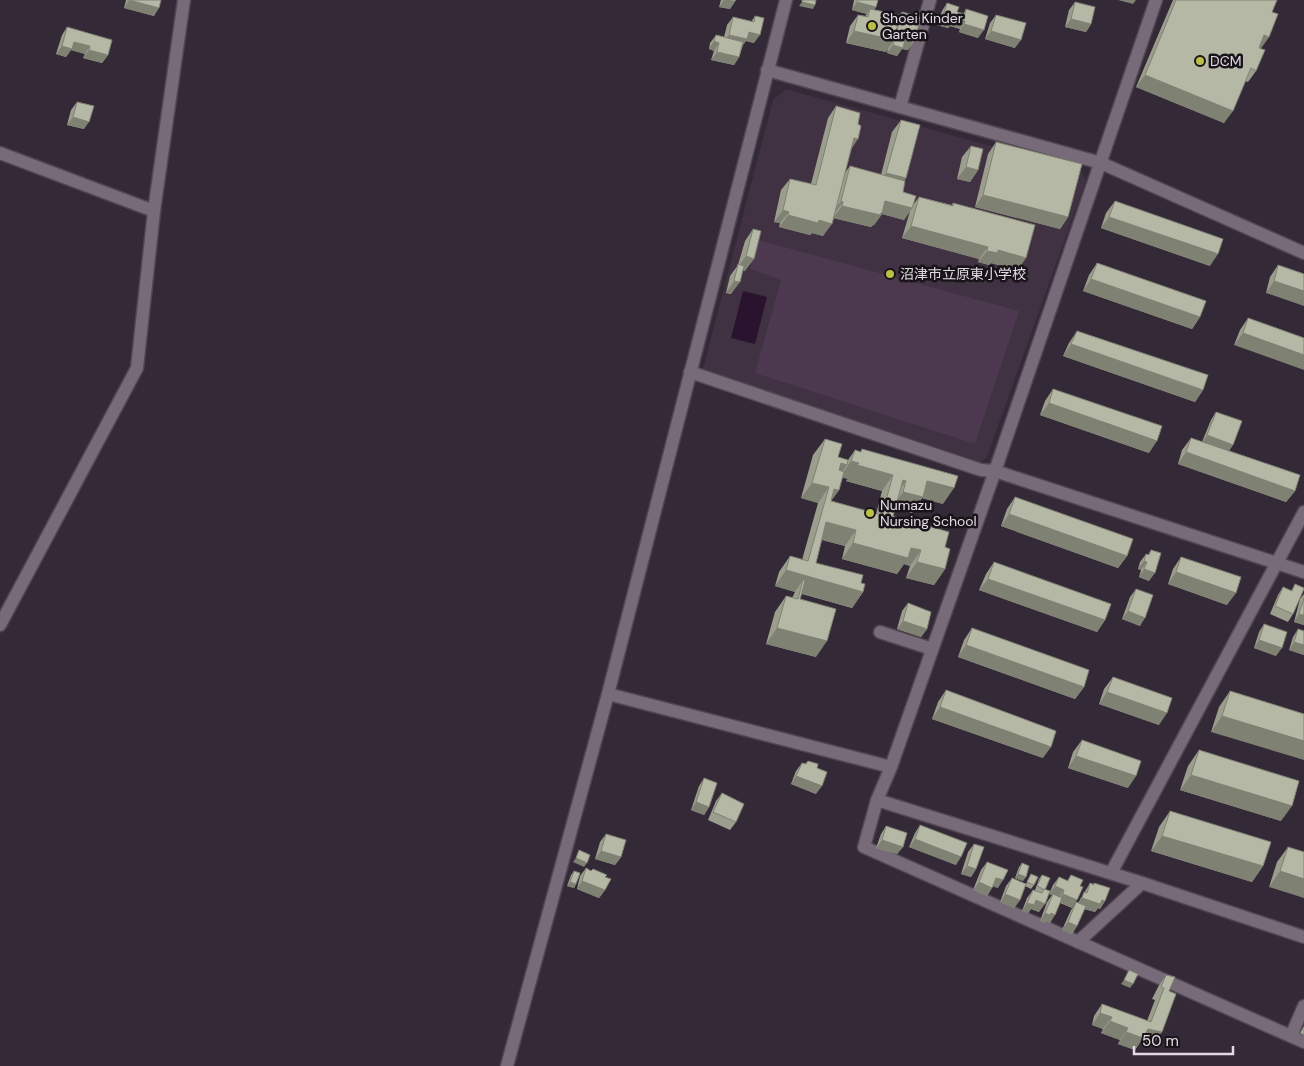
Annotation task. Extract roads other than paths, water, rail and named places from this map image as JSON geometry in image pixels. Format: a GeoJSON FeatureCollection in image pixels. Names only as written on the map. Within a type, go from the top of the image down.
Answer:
{"type":"FeatureCollection","features":[{"type":"Feature","properties":{"kind":"street"},"geometry":{"type":"LineString","coordinates":[[0,625],[137,368],[154,211],[184,0]]}},
{"type":"Feature","properties":{"kind":"street"},"geometry":{"type":"LineString","coordinates":[[507,1066],[608,694],[786,0]]}},
{"type":"Feature","properties":{"kind":"street"},"geometry":{"type":"LineString","coordinates":[[900,107],[930,0]]}},
{"type":"Feature","properties":{"kind":"street"},"geometry":{"type":"LineString","coordinates":[[1156,0],[995,471],[891,767],[877,800],[864,847],[1304,1042]]}},
{"type":"Feature","properties":{"kind":"street"},"geometry":{"type":"LineString","coordinates":[[767,70],[1101,163],[1304,253]]}},
{"type":"Feature","properties":{"kind":"street"},"geometry":{"type":"LineString","coordinates":[[0,154],[154,211]]}},
{"type":"Feature","properties":{"kind":"street"},"geometry":{"type":"LineString","coordinates":[[690,372],[981,470],[995,471],[1304,572]]}},
{"type":"Feature","properties":{"kind":"street"},"geometry":{"type":"LineString","coordinates":[[1111,873],[1304,512]]}},
{"type":"Feature","properties":{"kind":"street"},"geometry":{"type":"LineString","coordinates":[[880,632],[932,649]]}},
{"type":"Feature","properties":{"kind":"street"},"geometry":{"type":"LineString","coordinates":[[608,694],[891,767]]}},
{"type":"Feature","properties":{"kind":"street"},"geometry":{"type":"LineString","coordinates":[[877,800],[1111,873],[1304,937]]}},
{"type":"Feature","properties":{"kind":"street"},"geometry":{"type":"LineString","coordinates":[[1078,942],[1142,883]]}},
{"type":"Feature","properties":{"kind":"street"},"geometry":{"type":"LineString","coordinates":[[1291,1036],[1304,1006]]}},
{"type":"Feature","properties":{"kind":"place","name":"Shoei Kinder Garten"},"geometry":{"type":"Point","coordinates":[872,26]}},
{"type":"Feature","properties":{"kind":"place","name":"DCM"},"geometry":{"type":"Point","coordinates":[1200,61]}},
{"type":"Feature","properties":{"kind":"place","name":"沼津市立原東小学校"},"geometry":{"type":"Point","coordinates":[890,274]}},
{"type":"Feature","properties":{"kind":"place","name":"Numazu Nursing School"},"geometry":{"type":"Point","coordinates":[870,513]}}]}
